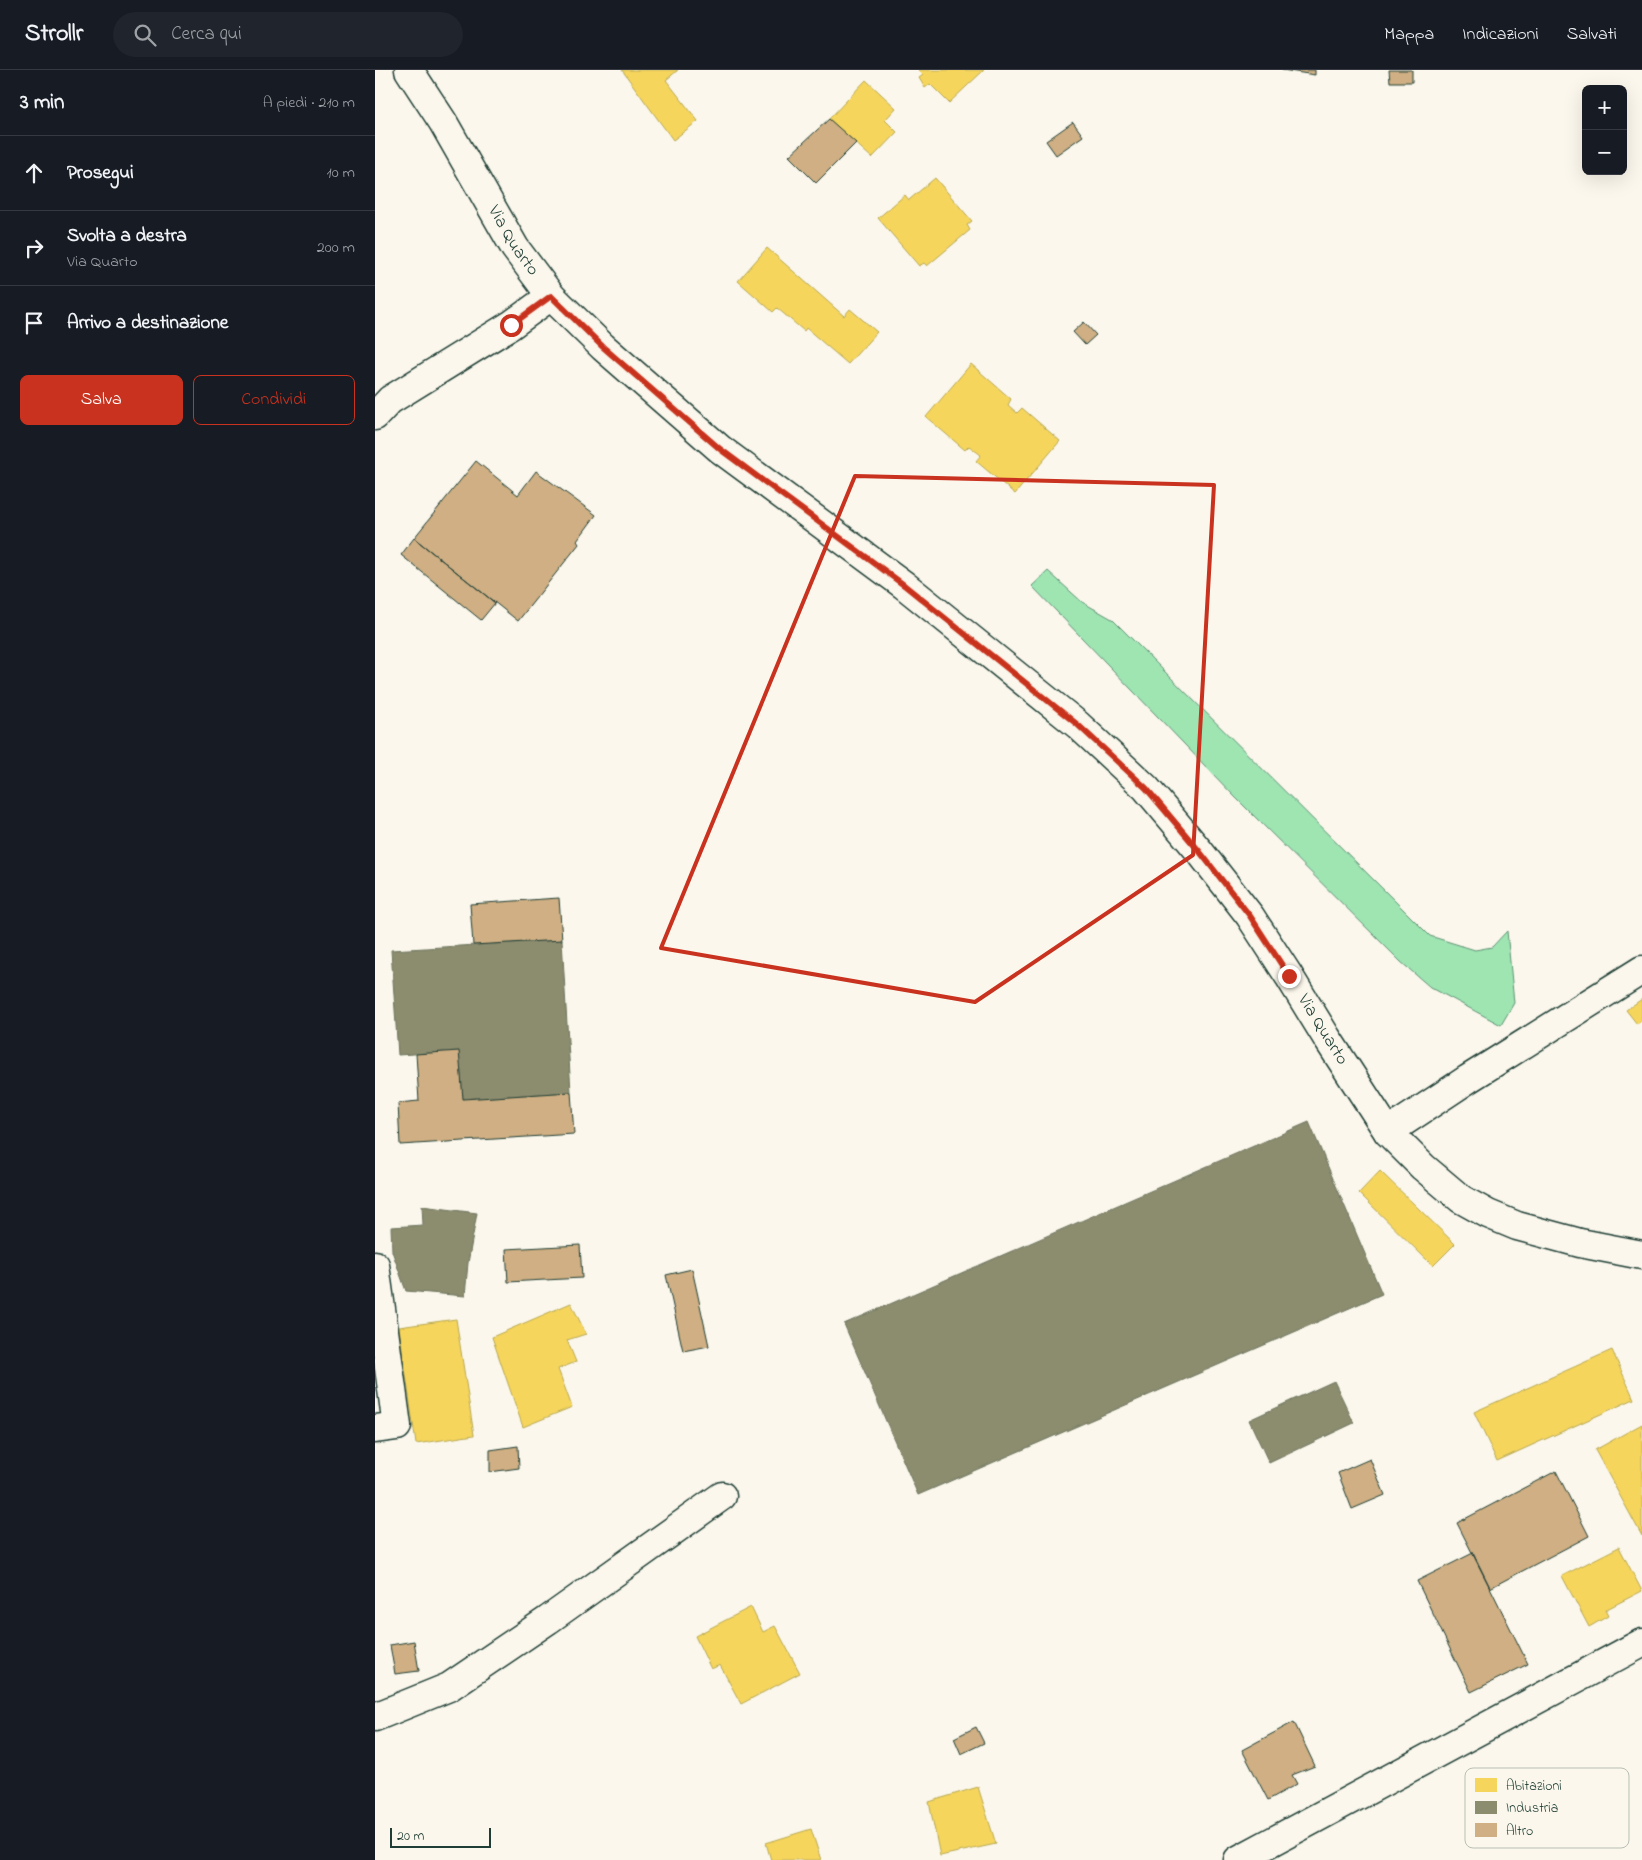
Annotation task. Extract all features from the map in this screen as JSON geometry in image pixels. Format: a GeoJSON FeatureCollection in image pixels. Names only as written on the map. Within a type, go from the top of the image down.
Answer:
{"type":"FeatureCollection","features":[{"type":"Feature","properties":{"kind":"street","name":"Via Quarto"},"geometry":{"type":"LineString","coordinates":[[409,70],[443,122],[515,248],[551,296],[603,347],[720,449],[904,585],[1078,725],[1146,788],[1200,852],[1250,916],[1388,1132],[1423,1166],[1461,1199],[1488,1214],[1517,1226],[1580,1243],[1642,1255]]}},
{"type":"Feature","properties":{"kind":"street"},"geometry":{"type":"LineString","coordinates":[[375,416],[390,400],[511,325],[551,296]]}},
{"type":"Feature","properties":{"kind":"street"},"geometry":{"type":"LineString","coordinates":[[1388,1132],[1468,1079],[1642,970]]}},
{"type":"Feature","properties":{"kind":"street"},"geometry":{"type":"LineString","coordinates":[[375,1265],[397,1426],[375,1429]]}},
{"type":"Feature","properties":{"kind":"street"},"geometry":{"type":"LineString","coordinates":[[375,1717],[449,1688],[722,1496]]}},
{"type":"Feature","properties":{"kind":"street"},"geometry":{"type":"LineString","coordinates":[[1238,1860],[1642,1643]]}},
{"type":"Feature","properties":{"kind":"highlighted area"},"geometry":{"type":"Polygon","coordinates":[[[855,476],[1214,485],[1193,855],[975,1002],[661,948],[855,476]]]}},
{"type":"Feature","properties":{"kind":"green space"},"geometry":{"type":"Polygon","coordinates":[[[1048,571],[1082,602],[1112,619],[1430,936],[1475,950],[1492,947],[1507,931],[1514,1003],[1501,1025],[1430,987],[1401,962],[1235,797],[1032,586],[1048,571]]]}},
{"type":"Feature","properties":{"kind":"building: Abitazioni"},"geometry":{"type":"Polygon","coordinates":[[[622,70],[678,70],[666,80],[698,121],[673,140],[622,70]]]}},
{"type":"Feature","properties":{"kind":"building: Abitazioni"},"geometry":{"type":"Polygon","coordinates":[[[918,70],[984,70],[949,103],[930,84],[925,88],[919,78],[923,75],[918,70]]]}},
{"type":"Feature","properties":{"kind":"building: Abitazioni"},"geometry":{"type":"Polygon","coordinates":[[[866,80],[896,108],[885,120],[897,132],[872,158],[829,119],[866,80]]]}},
{"type":"Feature","properties":{"kind":"building: Abitazioni"},"geometry":{"type":"Polygon","coordinates":[[[935,178],[972,221],[967,225],[970,230],[927,266],[924,263],[919,266],[878,218],[905,195],[909,200],[935,178]]]}},
{"type":"Feature","properties":{"kind":"building: Abitazioni"},"geometry":{"type":"Polygon","coordinates":[[[767,248],[844,316],[850,309],[877,332],[848,364],[806,328],[804,331],[777,308],[773,312],[738,281],[767,248]]]}},
{"type":"Feature","properties":{"kind":"building: Abitazioni"},"geometry":{"type":"Polygon","coordinates":[[[971,364],[1011,399],[1008,405],[1017,413],[1022,408],[1060,441],[1015,494],[976,461],[981,455],[969,446],[965,450],[926,417],[971,364]]]}},
{"type":"Feature","properties":{"kind":"building: Abitazioni"},"geometry":{"type":"Polygon","coordinates":[[[1642,999],[1642,1020],[1637,1024],[1626,1010],[1642,999]]]}},
{"type":"Feature","properties":{"kind":"building: Abitazioni"},"geometry":{"type":"Polygon","coordinates":[[[1380,1171],[1455,1244],[1433,1266],[1359,1193],[1380,1171]]]}},
{"type":"Feature","properties":{"kind":"building: Abitazioni"},"geometry":{"type":"Polygon","coordinates":[[[571,1303],[586,1334],[567,1340],[576,1362],[558,1369],[572,1407],[523,1427],[492,1337],[571,1303]]]}},
{"type":"Feature","properties":{"kind":"building: Abitazioni"},"geometry":{"type":"Polygon","coordinates":[[[456,1319],[474,1435],[416,1444],[399,1327],[456,1319]]]}},
{"type":"Feature","properties":{"kind":"building: Abitazioni"},"geometry":{"type":"Polygon","coordinates":[[[1612,1350],[1634,1399],[1497,1461],[1474,1412],[1612,1350]]]}},
{"type":"Feature","properties":{"kind":"building: Abitazioni"},"geometry":{"type":"Polygon","coordinates":[[[1642,1424],[1642,1536],[1595,1450],[1642,1424]]]}},
{"type":"Feature","properties":{"kind":"building: Abitazioni"},"geometry":{"type":"Polygon","coordinates":[[[1619,1547],[1642,1591],[1605,1610],[1608,1616],[1589,1627],[1562,1576],[1619,1547]]]}},
{"type":"Feature","properties":{"kind":"building: Abitazioni"},"geometry":{"type":"Polygon","coordinates":[[[751,1607],[763,1632],[775,1626],[800,1673],[741,1704],[720,1665],[711,1669],[695,1636],[751,1607]]]}},
{"type":"Feature","properties":{"kind":"building: Abitazioni"},"geometry":{"type":"Polygon","coordinates":[[[978,1787],[996,1844],[940,1856],[929,1802],[978,1787]]]}},
{"type":"Feature","properties":{"kind":"building: Abitazioni"},"geometry":{"type":"Polygon","coordinates":[[[811,1829],[821,1860],[771,1860],[766,1843],[811,1829]]]}},
{"type":"Feature","properties":{"kind":"building: Industria"},"geometry":{"type":"Polygon","coordinates":[[[562,940],[571,1092],[463,1099],[459,1051],[398,1055],[391,950],[562,940]]]}},
{"type":"Feature","properties":{"kind":"building: Industria"},"geometry":{"type":"Polygon","coordinates":[[[1309,1122],[1382,1294],[918,1495],[844,1324],[1309,1122]]]}},
{"type":"Feature","properties":{"kind":"building: Industria"},"geometry":{"type":"Polygon","coordinates":[[[422,1206],[477,1213],[468,1263],[465,1296],[406,1291],[392,1251],[391,1227],[423,1225],[422,1206]]]}},
{"type":"Feature","properties":{"kind":"building: Industria"},"geometry":{"type":"Polygon","coordinates":[[[1334,1381],[1354,1423],[1269,1463],[1249,1420],[1334,1381]]]}},
{"type":"Feature","properties":{"kind":"building: Altro"},"geometry":{"type":"Polygon","coordinates":[[[1282,70],[1315,70],[1315,75],[1282,70]]]}},
{"type":"Feature","properties":{"kind":"building: Altro"},"geometry":{"type":"Polygon","coordinates":[[[1389,70],[1412,70],[1412,82],[1390,82],[1389,70]]]}},
{"type":"Feature","properties":{"kind":"building: Altro"},"geometry":{"type":"Polygon","coordinates":[[[829,119],[856,143],[816,183],[789,156],[829,119]]]}},
{"type":"Feature","properties":{"kind":"building: Altro"},"geometry":{"type":"Polygon","coordinates":[[[1073,122],[1083,136],[1056,155],[1046,141],[1073,122]]]}},
{"type":"Feature","properties":{"kind":"building: Altro"},"geometry":{"type":"Polygon","coordinates":[[[1084,322],[1096,335],[1085,345],[1073,332],[1084,322]]]}},
{"type":"Feature","properties":{"kind":"building: Altro"},"geometry":{"type":"Polygon","coordinates":[[[476,461],[518,495],[536,471],[596,515],[577,541],[579,544],[518,621],[414,538],[476,461]]]}},
{"type":"Feature","properties":{"kind":"building: Altro"},"geometry":{"type":"Polygon","coordinates":[[[414,538],[495,603],[481,620],[401,555],[414,538]]]}},
{"type":"Feature","properties":{"kind":"building: Altro"},"geometry":{"type":"Polygon","coordinates":[[[559,898],[562,940],[473,945],[470,904],[559,898]]]}},
{"type":"Feature","properties":{"kind":"building: Altro"},"geometry":{"type":"Polygon","coordinates":[[[459,1051],[463,1099],[571,1092],[574,1134],[400,1145],[398,1103],[419,1101],[416,1054],[459,1051]]]}},
{"type":"Feature","properties":{"kind":"building: Altro"},"geometry":{"type":"Polygon","coordinates":[[[580,1245],[582,1278],[508,1282],[506,1249],[580,1245]]]}},
{"type":"Feature","properties":{"kind":"building: Altro"},"geometry":{"type":"Polygon","coordinates":[[[692,1269],[709,1346],[683,1351],[666,1275],[692,1269]]]}},
{"type":"Feature","properties":{"kind":"building: Altro"},"geometry":{"type":"Polygon","coordinates":[[[518,1446],[519,1468],[490,1472],[490,1450],[518,1446]]]}},
{"type":"Feature","properties":{"kind":"building: Altro"},"geometry":{"type":"Polygon","coordinates":[[[1370,1459],[1385,1495],[1352,1509],[1338,1473],[1370,1459]]]}},
{"type":"Feature","properties":{"kind":"building: Altro"},"geometry":{"type":"Polygon","coordinates":[[[1556,1471],[1589,1536],[1490,1588],[1457,1523],[1556,1471]]]}},
{"type":"Feature","properties":{"kind":"building: Altro"},"geometry":{"type":"Polygon","coordinates":[[[1473,1553],[1528,1664],[1471,1692],[1417,1581],[1473,1553]]]}},
{"type":"Feature","properties":{"kind":"building: Altro"},"geometry":{"type":"Polygon","coordinates":[[[414,1641],[419,1671],[395,1674],[390,1645],[414,1641]]]}},
{"type":"Feature","properties":{"kind":"building: Altro"},"geometry":{"type":"Polygon","coordinates":[[[1294,1722],[1315,1766],[1292,1775],[1297,1784],[1268,1800],[1242,1750],[1294,1722]]]}},
{"type":"Feature","properties":{"kind":"building: Altro"},"geometry":{"type":"Polygon","coordinates":[[[976,1727],[984,1743],[961,1754],[954,1738],[976,1727]]]}},
{"type":"Feature","properties":{"kind":"route"},"geometry":{"type":"LineString","coordinates":[[511,325],[551,296],[603,347],[720,449],[904,585],[1078,725],[1146,788],[1200,852],[1250,916],[1289,976]]}}]}
